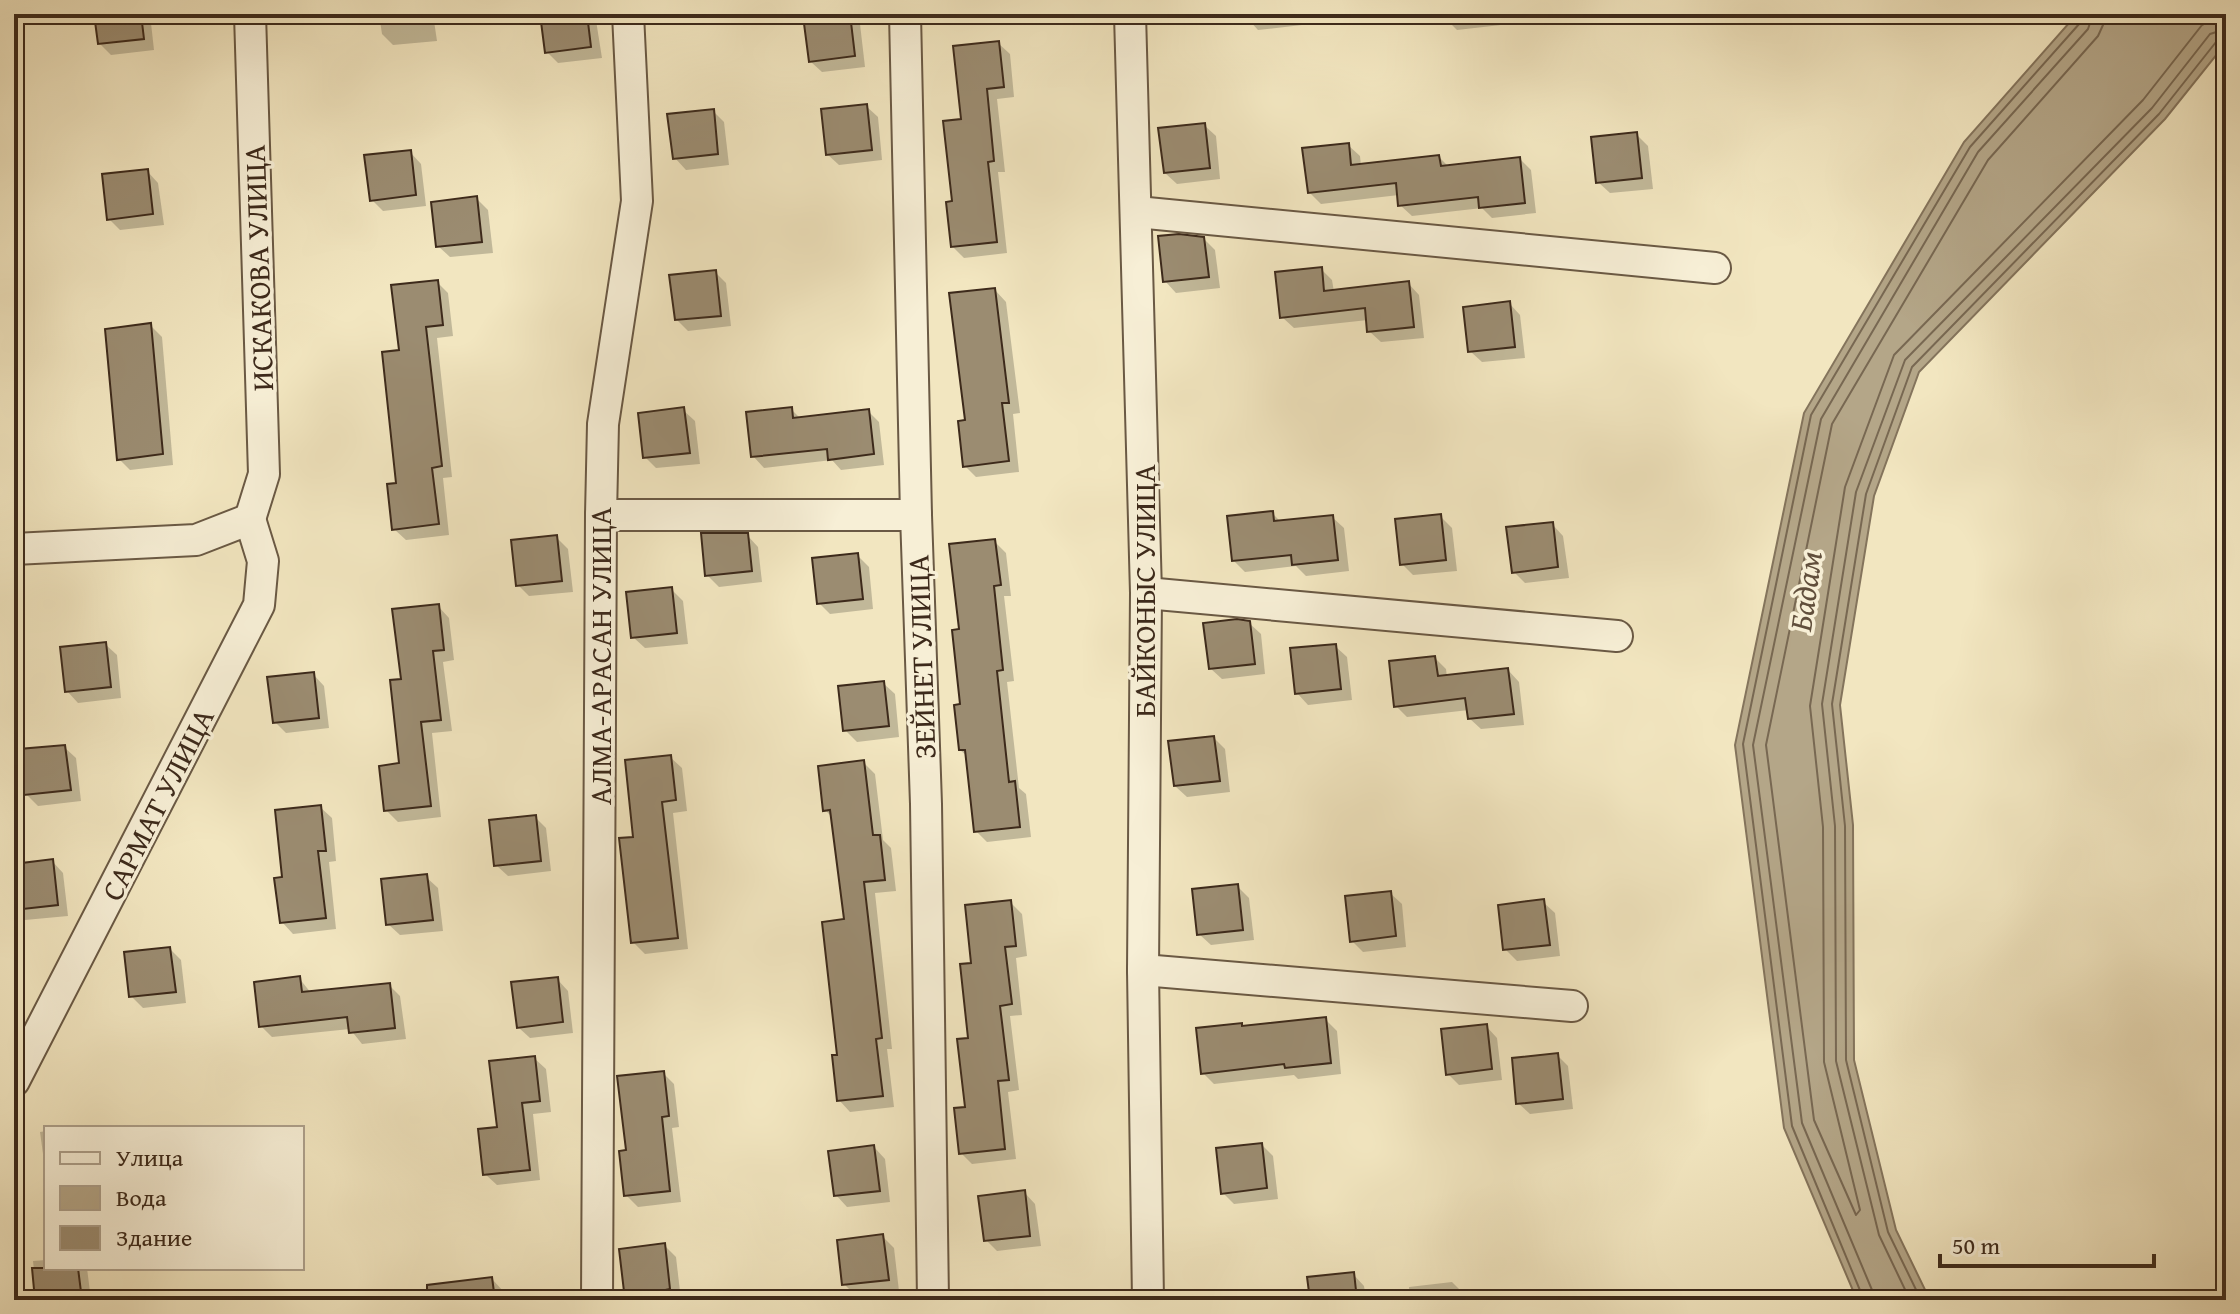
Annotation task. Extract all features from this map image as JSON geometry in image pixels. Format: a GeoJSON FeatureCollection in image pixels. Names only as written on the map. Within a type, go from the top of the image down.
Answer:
{"type":"FeatureCollection","features":[{"type":"Feature","properties":{"kind":"street","name":"ИСКАКОВА УЛИЦА"},"geometry":{"type":"LineString","coordinates":[[250,14],[264,474],[250,519]]}},
{"type":"Feature","properties":{"kind":"street","name":"АЛМА-АРАСАН УЛИЦА"},"geometry":{"type":"LineString","coordinates":[[597,1300],[603,424],[637,201],[628,14]]}},
{"type":"Feature","properties":{"kind":"street","name":"ЗЕЙНЕТ УЛИЦА"},"geometry":{"type":"LineString","coordinates":[[905,14],[926,804],[933,1300]]}},
{"type":"Feature","properties":{"kind":"street","name":"БАЙКОНЫС УЛИЦА"},"geometry":{"type":"LineString","coordinates":[[1130,14],[1146,593],[1143,970],[1148,1300]]}},
{"type":"Feature","properties":{"kind":"street"},"geometry":{"type":"LineString","coordinates":[[1137,212],[1715,268]]}},
{"type":"Feature","properties":{"kind":"street"},"geometry":{"type":"LineString","coordinates":[[601,515],[916,515]]}},
{"type":"Feature","properties":{"kind":"street"},"geometry":{"type":"LineString","coordinates":[[14,549],[196,540],[250,519]]}},
{"type":"Feature","properties":{"kind":"street","name":"САРМАТ УЛИЦА"},"geometry":{"type":"LineString","coordinates":[[14,1081],[259,605],[263,561],[250,519]]}},
{"type":"Feature","properties":{"kind":"street"},"geometry":{"type":"LineString","coordinates":[[1146,593],[1617,636]]}},
{"type":"Feature","properties":{"kind":"street"},"geometry":{"type":"LineString","coordinates":[[1143,970],[1572,1006]]}},
{"type":"Feature","properties":{"kind":"water","name":"Бадам"},"geometry":{"type":"Polygon","coordinates":[[[2077,14],[2226,14],[2226,43],[2165,119],[1919,372],[1874,496],[1840,705],[1853,825],[1854,1060],[1896,1230],[1930,1300],[1857,1300],[1784,1128],[1735,745],[1804,413],[1964,142],[2077,14]]]}},
{"type":"Feature","properties":{"kind":"building"},"geometry":{"type":"Polygon","coordinates":[[[94,14],[141,14],[144,39],[98,44],[94,14]]]}},
{"type":"Feature","properties":{"kind":"building"},"geometry":{"type":"Polygon","coordinates":[[[540,14],[587,14],[591,47],[545,53],[540,14]]]}},
{"type":"Feature","properties":{"kind":"building"},"geometry":{"type":"Polygon","coordinates":[[[850,14],[855,56],[809,62],[803,16],[850,14]]]}},
{"type":"Feature","properties":{"kind":"building"},"geometry":{"type":"Polygon","coordinates":[[[999,41],[1004,87],[987,89],[994,161],[988,162],[997,242],[951,247],[946,202],[952,201],[943,121],[961,119],[953,46],[999,41]]]}},
{"type":"Feature","properties":{"kind":"building"},"geometry":{"type":"Polygon","coordinates":[[[867,104],[872,150],[826,155],[821,109],[867,104]]]}},
{"type":"Feature","properties":{"kind":"building"},"geometry":{"type":"Polygon","coordinates":[[[714,109],[718,154],[673,159],[667,114],[714,109]]]}},
{"type":"Feature","properties":{"kind":"building"},"geometry":{"type":"Polygon","coordinates":[[[1205,123],[1210,168],[1164,173],[1158,128],[1205,123]]]}},
{"type":"Feature","properties":{"kind":"building"},"geometry":{"type":"Polygon","coordinates":[[[1637,132],[1642,178],[1596,183],[1591,137],[1637,132]]]}},
{"type":"Feature","properties":{"kind":"building"},"geometry":{"type":"Polygon","coordinates":[[[1349,143],[1351,165],[1439,155],[1441,166],[1520,157],[1525,203],[1479,208],[1478,197],[1398,206],[1396,183],[1308,193],[1302,148],[1349,143]]]}},
{"type":"Feature","properties":{"kind":"building"},"geometry":{"type":"Polygon","coordinates":[[[411,150],[416,195],[370,201],[364,155],[411,150]]]}},
{"type":"Feature","properties":{"kind":"building"},"geometry":{"type":"Polygon","coordinates":[[[148,169],[153,214],[107,220],[102,174],[148,169]]]}},
{"type":"Feature","properties":{"kind":"building"},"geometry":{"type":"Polygon","coordinates":[[[477,196],[482,242],[436,247],[431,202],[477,196]]]}},
{"type":"Feature","properties":{"kind":"building"},"geometry":{"type":"Polygon","coordinates":[[[1179,234],[1204,237],[1209,277],[1163,282],[1158,236],[1179,234]]]}},
{"type":"Feature","properties":{"kind":"building"},"geometry":{"type":"Polygon","coordinates":[[[1322,267],[1324,291],[1409,281],[1414,327],[1367,332],[1365,308],[1280,318],[1275,272],[1322,267]]]}},
{"type":"Feature","properties":{"kind":"building"},"geometry":{"type":"Polygon","coordinates":[[[716,270],[721,316],[675,320],[669,275],[716,270]]]}},
{"type":"Feature","properties":{"kind":"building"},"geometry":{"type":"Polygon","coordinates":[[[438,280],[443,325],[426,327],[442,466],[432,468],[439,524],[392,530],[387,484],[396,483],[382,352],[399,350],[391,285],[438,280]]]}},
{"type":"Feature","properties":{"kind":"building"},"geometry":{"type":"Polygon","coordinates":[[[995,288],[1009,403],[1002,403],[1009,461],[963,467],[958,421],[965,420],[949,293],[995,288]]]}},
{"type":"Feature","properties":{"kind":"building"},"geometry":{"type":"Polygon","coordinates":[[[1510,301],[1515,347],[1468,352],[1463,307],[1510,301]]]}},
{"type":"Feature","properties":{"kind":"building"},"geometry":{"type":"Polygon","coordinates":[[[151,323],[163,454],[117,460],[105,329],[151,323]]]}},
{"type":"Feature","properties":{"kind":"building"},"geometry":{"type":"Polygon","coordinates":[[[684,407],[690,453],[643,458],[638,413],[684,407]]]}},
{"type":"Feature","properties":{"kind":"building"},"geometry":{"type":"Polygon","coordinates":[[[792,407],[793,418],[869,409],[874,454],[828,460],[827,449],[751,457],[746,412],[792,407]]]}},
{"type":"Feature","properties":{"kind":"building"},"geometry":{"type":"Polygon","coordinates":[[[1273,511],[1274,521],[1333,515],[1338,560],[1292,565],[1291,555],[1232,561],[1227,516],[1273,511]]]}},
{"type":"Feature","properties":{"kind":"building"},"geometry":{"type":"Polygon","coordinates":[[[1441,514],[1446,560],[1400,565],[1395,519],[1441,514]]]}},
{"type":"Feature","properties":{"kind":"building"},"geometry":{"type":"Polygon","coordinates":[[[1553,522],[1558,567],[1512,573],[1506,527],[1553,522]]]}},
{"type":"Feature","properties":{"kind":"building"},"geometry":{"type":"Polygon","coordinates":[[[701,533],[748,533],[752,571],[705,576],[701,533]]]}},
{"type":"Feature","properties":{"kind":"building"},"geometry":{"type":"Polygon","coordinates":[[[557,535],[562,581],[516,586],[511,540],[557,535]]]}},
{"type":"Feature","properties":{"kind":"building"},"geometry":{"type":"Polygon","coordinates":[[[995,539],[1001,585],[994,586],[1003,670],[997,671],[1009,782],[1015,781],[1020,827],[974,832],[965,750],[959,750],[954,705],[960,704],[952,630],[959,629],[949,544],[995,539]]]}},
{"type":"Feature","properties":{"kind":"building"},"geometry":{"type":"Polygon","coordinates":[[[858,553],[863,599],[817,604],[812,558],[858,553]]]}},
{"type":"Feature","properties":{"kind":"building"},"geometry":{"type":"Polygon","coordinates":[[[672,587],[677,633],[631,638],[626,592],[672,587]]]}},
{"type":"Feature","properties":{"kind":"building"},"geometry":{"type":"Polygon","coordinates":[[[439,604],[444,650],[433,651],[441,720],[421,722],[431,806],[384,811],[379,766],[399,763],[390,680],[401,679],[392,609],[439,604]]]}},
{"type":"Feature","properties":{"kind":"building"},"geometry":{"type":"Polygon","coordinates":[[[1237,619],[1250,621],[1255,664],[1209,669],[1203,623],[1237,619]]]}},
{"type":"Feature","properties":{"kind":"building"},"geometry":{"type":"Polygon","coordinates":[[[106,642],[111,687],[65,692],[60,647],[106,642]]]}},
{"type":"Feature","properties":{"kind":"building"},"geometry":{"type":"Polygon","coordinates":[[[1336,644],[1341,689],[1295,694],[1290,648],[1336,644]]]}},
{"type":"Feature","properties":{"kind":"building"},"geometry":{"type":"Polygon","coordinates":[[[1435,656],[1438,676],[1508,668],[1514,714],[1468,719],[1465,698],[1394,707],[1389,661],[1435,656]]]}},
{"type":"Feature","properties":{"kind":"building"},"geometry":{"type":"Polygon","coordinates":[[[314,672],[319,718],[273,723],[267,677],[314,672]]]}},
{"type":"Feature","properties":{"kind":"building"},"geometry":{"type":"Polygon","coordinates":[[[884,681],[889,726],[843,731],[838,686],[884,681]]]}},
{"type":"Feature","properties":{"kind":"building"},"geometry":{"type":"Polygon","coordinates":[[[1214,736],[1220,781],[1174,786],[1168,741],[1214,736]]]}},
{"type":"Feature","properties":{"kind":"building"},"geometry":{"type":"Polygon","coordinates":[[[65,745],[71,790],[24,795],[19,749],[65,745]]]}},
{"type":"Feature","properties":{"kind":"building"},"geometry":{"type":"Polygon","coordinates":[[[671,755],[676,800],[662,802],[678,938],[631,943],[619,838],[633,837],[625,760],[671,755]]]}},
{"type":"Feature","properties":{"kind":"building"},"geometry":{"type":"Polygon","coordinates":[[[864,760],[873,835],[880,835],[885,880],[864,882],[882,1038],[876,1039],[883,1096],[837,1101],[832,1055],[837,1055],[822,922],[844,919],[830,810],[823,811],[818,766],[864,760]]]}},
{"type":"Feature","properties":{"kind":"building"},"geometry":{"type":"Polygon","coordinates":[[[321,805],[326,851],[318,851],[326,918],[280,923],[274,878],[282,877],[275,810],[321,805]]]}},
{"type":"Feature","properties":{"kind":"building"},"geometry":{"type":"Polygon","coordinates":[[[536,815],[541,861],[494,866],[489,820],[536,815]]]}},
{"type":"Feature","properties":{"kind":"building"},"geometry":{"type":"Polygon","coordinates":[[[53,859],[58,905],[14,910],[14,864],[53,859]]]}},
{"type":"Feature","properties":{"kind":"building"},"geometry":{"type":"Polygon","coordinates":[[[427,874],[433,920],[386,925],[381,879],[427,874]]]}},
{"type":"Feature","properties":{"kind":"building"},"geometry":{"type":"Polygon","coordinates":[[[1238,884],[1243,930],[1197,935],[1192,889],[1238,884]]]}},
{"type":"Feature","properties":{"kind":"building"},"geometry":{"type":"Polygon","coordinates":[[[1391,891],[1396,936],[1350,942],[1345,896],[1391,891]]]}},
{"type":"Feature","properties":{"kind":"building"},"geometry":{"type":"Polygon","coordinates":[[[1544,899],[1550,945],[1503,950],[1498,905],[1544,899]]]}},
{"type":"Feature","properties":{"kind":"building"},"geometry":{"type":"Polygon","coordinates":[[[1011,900],[1016,946],[1005,947],[1012,1004],[1000,1006],[1009,1080],[998,1081],[1005,1149],[959,1154],[954,1108],[965,1107],[957,1039],[968,1038],[960,964],[971,963],[965,905],[1011,900]]]}},
{"type":"Feature","properties":{"kind":"building"},"geometry":{"type":"Polygon","coordinates":[[[170,947],[176,992],[129,997],[124,952],[170,947]]]}},
{"type":"Feature","properties":{"kind":"building"},"geometry":{"type":"Polygon","coordinates":[[[300,976],[302,992],[390,983],[395,1028],[349,1033],[347,1017],[259,1027],[254,982],[300,976]]]}},
{"type":"Feature","properties":{"kind":"building"},"geometry":{"type":"Polygon","coordinates":[[[558,977],[563,1022],[517,1028],[511,982],[558,977]]]}},
{"type":"Feature","properties":{"kind":"building"},"geometry":{"type":"Polygon","coordinates":[[[1326,1017],[1331,1063],[1285,1068],[1284,1064],[1201,1074],[1196,1028],[1326,1017]]]}},
{"type":"Feature","properties":{"kind":"building"},"geometry":{"type":"Polygon","coordinates":[[[1487,1024],[1492,1069],[1446,1075],[1441,1029],[1487,1024]]]}},
{"type":"Feature","properties":{"kind":"building"},"geometry":{"type":"Polygon","coordinates":[[[1558,1053],[1563,1099],[1516,1104],[1512,1058],[1558,1053]]]}},
{"type":"Feature","properties":{"kind":"building"},"geometry":{"type":"Polygon","coordinates":[[[535,1056],[540,1101],[522,1103],[530,1170],[483,1175],[478,1129],[497,1127],[489,1061],[535,1056]]]}},
{"type":"Feature","properties":{"kind":"building"},"geometry":{"type":"Polygon","coordinates":[[[664,1071],[669,1116],[662,1117],[670,1191],[624,1196],[619,1151],[626,1150],[617,1076],[664,1071]]]}},
{"type":"Feature","properties":{"kind":"building"},"geometry":{"type":"Polygon","coordinates":[[[1262,1143],[1267,1188],[1221,1194],[1216,1148],[1262,1143]]]}},
{"type":"Feature","properties":{"kind":"building"},"geometry":{"type":"Polygon","coordinates":[[[874,1145],[880,1191],[834,1196],[828,1151],[874,1145]]]}},
{"type":"Feature","properties":{"kind":"building"},"geometry":{"type":"Polygon","coordinates":[[[1025,1190],[1030,1236],[984,1241],[978,1196],[1025,1190]]]}},
{"type":"Feature","properties":{"kind":"building"},"geometry":{"type":"Polygon","coordinates":[[[883,1234],[889,1280],[842,1285],[837,1240],[883,1234]]]}},
{"type":"Feature","properties":{"kind":"building"},"geometry":{"type":"Polygon","coordinates":[[[665,1243],[670,1289],[665,1290],[666,1300],[625,1300],[619,1249],[665,1243]]]}},
{"type":"Feature","properties":{"kind":"building"},"geometry":{"type":"Polygon","coordinates":[[[32,1268],[78,1270],[82,1300],[35,1300],[32,1268]]]}},
{"type":"Feature","properties":{"kind":"building"},"geometry":{"type":"Polygon","coordinates":[[[1354,1272],[1357,1300],[1310,1300],[1307,1277],[1354,1272]]]}},
{"type":"Feature","properties":{"kind":"building"},"geometry":{"type":"Polygon","coordinates":[[[492,1277],[495,1300],[427,1300],[427,1285],[492,1277]]]}}]}
